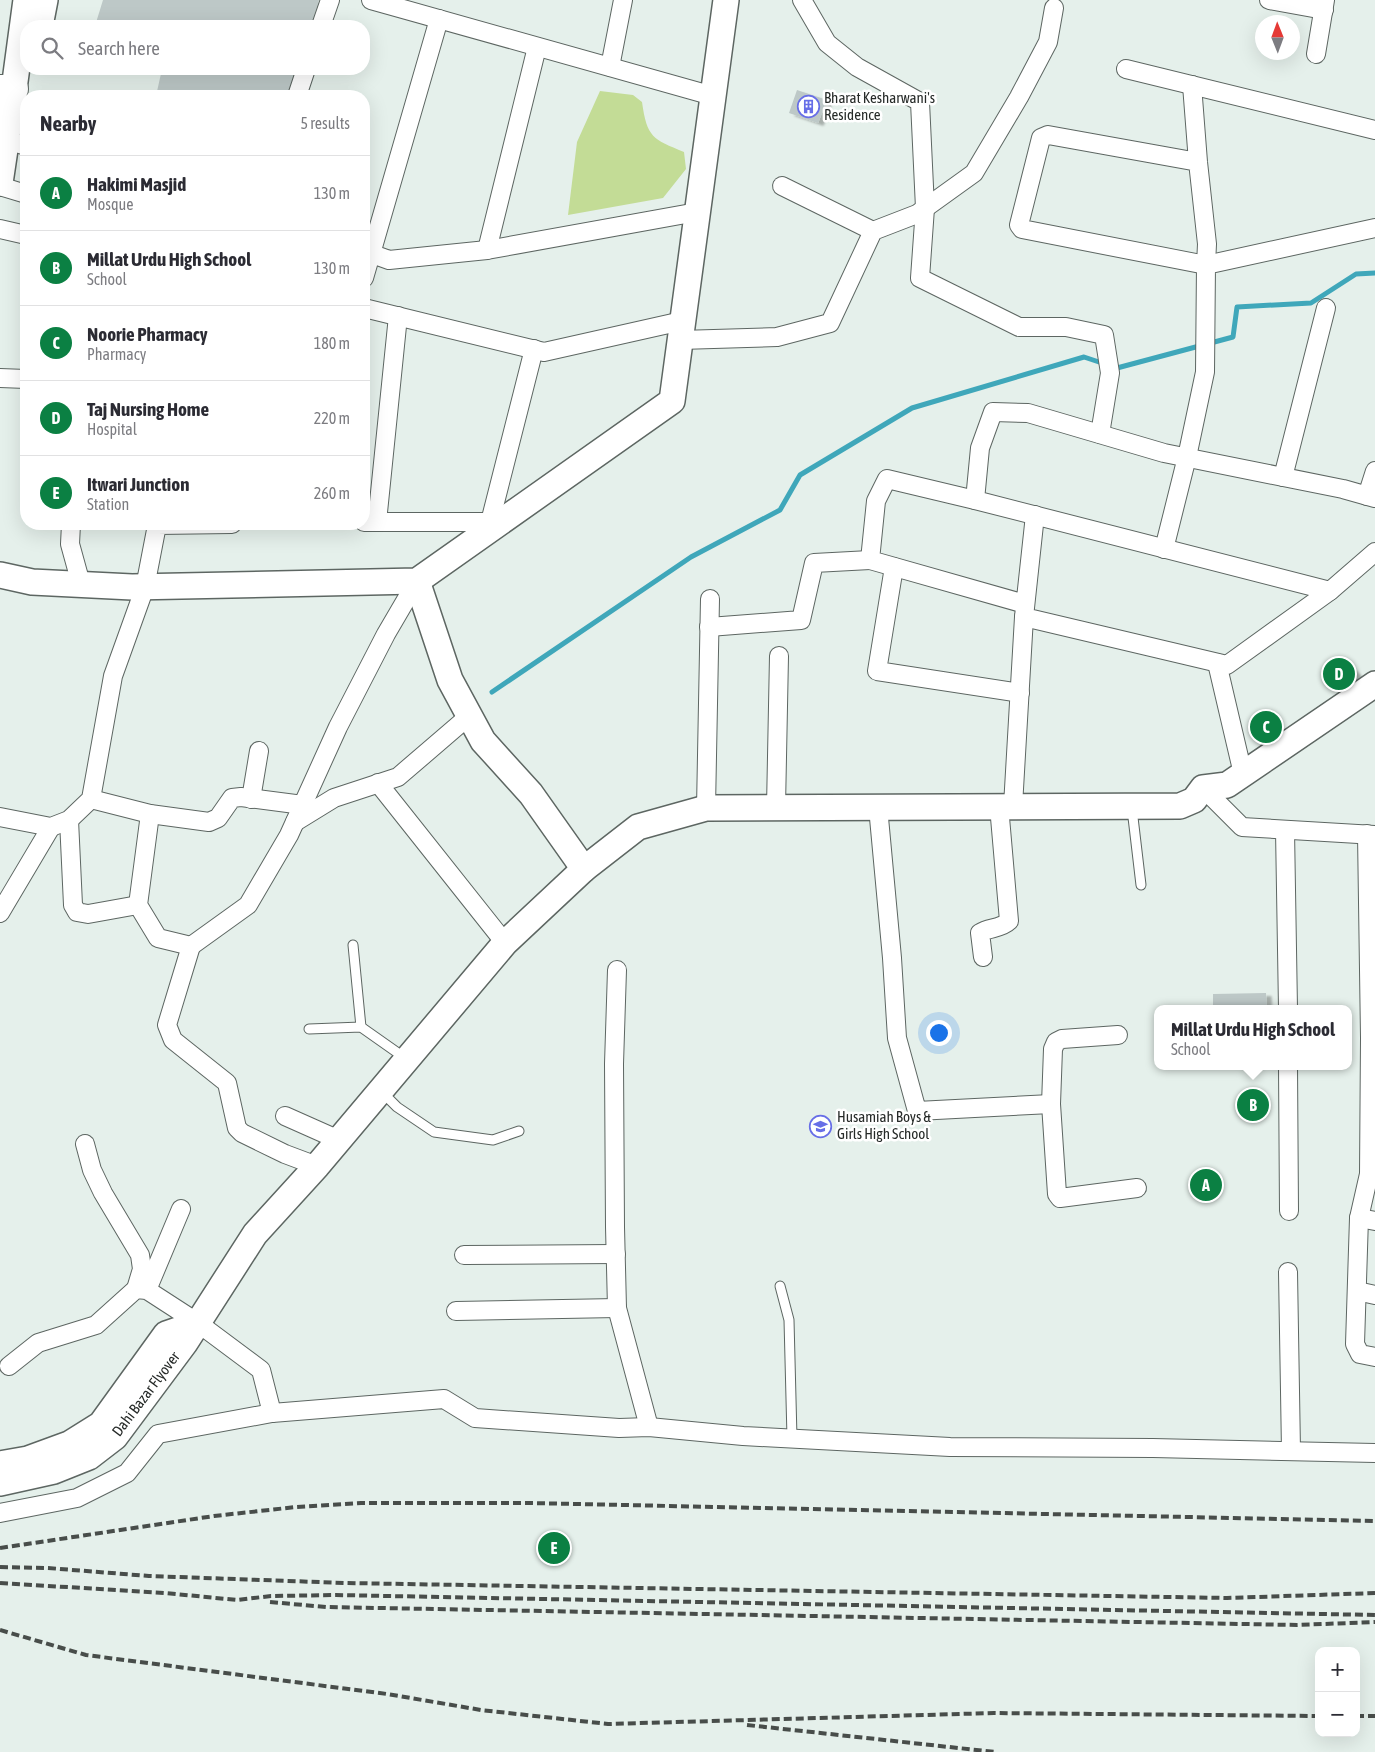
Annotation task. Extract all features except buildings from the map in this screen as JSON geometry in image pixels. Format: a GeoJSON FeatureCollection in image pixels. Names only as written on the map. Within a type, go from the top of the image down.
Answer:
{"type":"FeatureCollection","features":[{"type":"Feature","properties":{"kind":"street"},"geometry":{"type":"LineString","coordinates":[[10,0],[12,42],[7,84],[11,142],[0,184],[20,192]]}},
{"type":"Feature","properties":{"kind":"street"},"geometry":{"type":"LineString","coordinates":[[12,42],[26,0]]}},
{"type":"Feature","properties":{"kind":"street"},"geometry":{"type":"LineString","coordinates":[[41,20],[45,0]]}},
{"type":"Feature","properties":{"kind":"street"},"geometry":{"type":"LineString","coordinates":[[323,20],[330,0]]}},
{"type":"Feature","properties":{"kind":"street"},"geometry":{"type":"LineString","coordinates":[[371,0],[712,96]]}},
{"type":"Feature","properties":{"kind":"street"},"geometry":{"type":"LineString","coordinates":[[610,67],[623,0]]}},
{"type":"Feature","properties":{"kind":"street"},"geometry":{"type":"LineString","coordinates":[[317,1166],[285,1154],[242,1132],[238,1128],[227,1083],[173,1040],[166,1025],[191,946],[248,905],[289,836],[338,727],[386,634],[417,582],[495,522],[672,400],[726,0]]}},
{"type":"Feature","properties":{"kind":"street"},"geometry":{"type":"LineString","coordinates":[[802,0],[828,43],[857,67],[920,102],[925,208],[920,278],[1019,327],[1066,327],[1104,335],[1110,373],[1100,434]]}},
{"type":"Feature","properties":{"kind":"street"},"geometry":{"type":"LineString","coordinates":[[1270,0],[1325,5],[1316,54]]}},
{"type":"Feature","properties":{"kind":"street"},"geometry":{"type":"LineString","coordinates":[[370,309],[544,352],[681,330],[777,337],[830,323],[873,231],[917,214],[974,173],[1019,97],[1048,42],[1054,8]]}},
{"type":"Feature","properties":{"kind":"street"},"geometry":{"type":"LineString","coordinates":[[370,242],[439,19]]}},
{"type":"Feature","properties":{"kind":"street"},"geometry":{"type":"LineString","coordinates":[[487,250],[537,47]]}},
{"type":"Feature","properties":{"kind":"street"},"geometry":{"type":"LineString","coordinates":[[1126,69],[1375,130]]}},
{"type":"Feature","properties":{"kind":"street"},"geometry":{"type":"LineString","coordinates":[[299,90],[304,75]]}},
{"type":"Feature","properties":{"kind":"street"},"geometry":{"type":"LineString","coordinates":[[1164,549],[1187,457],[1205,372],[1207,244],[1192,85]]}},
{"type":"Feature","properties":{"kind":"street"},"geometry":{"type":"LineString","coordinates":[[1198,162],[1048,135],[1041,138],[1019,225],[1022,229],[1206,264],[1375,228]]}},
{"type":"Feature","properties":{"kind":"street"},"geometry":{"type":"LineString","coordinates":[[782,186],[873,231]]}},
{"type":"Feature","properties":{"kind":"street"},"geometry":{"type":"LineString","coordinates":[[370,253],[389,260],[487,250],[697,212]]}},
{"type":"Feature","properties":{"kind":"street"},"geometry":{"type":"LineString","coordinates":[[0,228],[20,233]]}},
{"type":"Feature","properties":{"kind":"street"},"geometry":{"type":"LineString","coordinates":[[1283,477],[1326,308]]}},
{"type":"Feature","properties":{"kind":"street"},"geometry":{"type":"LineString","coordinates":[[398,316],[370,522],[495,522]]}},
{"type":"Feature","properties":{"kind":"street"},"geometry":{"type":"LineString","coordinates":[[495,522],[534,349]]}},
{"type":"Feature","properties":{"kind":"street"},"geometry":{"type":"LineString","coordinates":[[0,378],[20,379]]}},
{"type":"Feature","properties":{"kind":"street"},"geometry":{"type":"LineString","coordinates":[[976,500],[980,448],[993,412],[1028,414],[1164,453],[1371,497],[1375,470]]}},
{"type":"Feature","properties":{"kind":"street"},"geometry":{"type":"LineString","coordinates":[[870,560],[876,501],[887,479],[1330,591]]}},
{"type":"Feature","properties":{"kind":"street"},"geometry":{"type":"LineString","coordinates":[[984,956],[980,933],[983,930],[1005,925],[1009,921],[1006,806],[1020,692],[1024,610],[1035,515]]}},
{"type":"Feature","properties":{"kind":"street"},"geometry":{"type":"LineString","coordinates":[[71,530],[70,544],[81,584]]}},
{"type":"Feature","properties":{"kind":"street"},"geometry":{"type":"LineString","coordinates":[[0,817],[51,827],[69,820],[91,799],[113,676],[145,587],[155,530]]}},
{"type":"Feature","properties":{"kind":"street"},"geometry":{"type":"LineString","coordinates":[[710,627],[801,620],[814,563],[870,560],[1024,610],[1227,665],[1330,591],[1375,552]]}},
{"type":"Feature","properties":{"kind":"street"},"geometry":{"type":"LineString","coordinates":[[894,567],[877,671],[1020,692]]}},
{"type":"Feature","properties":{"kind":"street"},"geometry":{"type":"LineString","coordinates":[[0,575],[32,582],[145,587],[417,582]]}},
{"type":"Feature","properties":{"kind":"street"},"geometry":{"type":"LineString","coordinates":[[417,582],[450,680],[483,741],[531,794],[584,868]]}},
{"type":"Feature","properties":{"kind":"street"},"geometry":{"type":"LineString","coordinates":[[706,808],[710,600]]}},
{"type":"Feature","properties":{"kind":"street"},"geometry":{"type":"LineString","coordinates":[[776,807],[779,656]]}},
{"type":"Feature","properties":{"kind":"street"},"geometry":{"type":"LineString","coordinates":[[1216,663],[1243,774]]}},
{"type":"Feature","properties":{"kind":"street"},"geometry":{"type":"LineString","coordinates":[[1203,788],[1227,785],[1375,684]]}},
{"type":"Feature","properties":{"kind":"street"},"geometry":{"type":"LineString","coordinates":[[295,822],[334,798],[398,777],[469,716]]}},
{"type":"Feature","properties":{"kind":"street"},"geometry":{"type":"LineString","coordinates":[[251,799],[259,751]]}},
{"type":"Feature","properties":{"kind":"street"},"geometry":{"type":"LineString","coordinates":[[378,783],[505,943]]}},
{"type":"Feature","properties":{"kind":"street"},"geometry":{"type":"LineString","coordinates":[[1203,788],[1242,828],[1371,835],[1372,1175],[1357,1291],[1355,1344],[1360,1354],[1375,1357]]}},
{"type":"Feature","properties":{"kind":"street","name":"Dahi Bazar Flyover"},"geometry":{"type":"LineString","coordinates":[[0,1483],[54,1471],[89,1457],[115,1437],[191,1333],[256,1234],[317,1166],[505,943],[584,868],[638,827],[706,808],[1180,806],[1194,800],[1203,788]]}},
{"type":"Feature","properties":{"kind":"street"},"geometry":{"type":"LineString","coordinates":[[91,799],[150,814],[209,822],[218,818],[232,798],[303,805]]}},
{"type":"Feature","properties":{"kind":"street"},"geometry":{"type":"LineString","coordinates":[[878,807],[892,958],[896,1038],[917,1111],[1051,1104]]}},
{"type":"Feature","properties":{"kind":"street"},"geometry":{"type":"LineString","coordinates":[[150,814],[138,905],[158,938],[191,946]]}},
{"type":"Feature","properties":{"kind":"street"},"geometry":{"type":"LineString","coordinates":[[69,820],[73,905],[77,912],[88,914],[138,905]]}},
{"type":"Feature","properties":{"kind":"street"},"geometry":{"type":"LineString","coordinates":[[0,913],[51,827]]}},
{"type":"Feature","properties":{"kind":"street"},"geometry":{"type":"LineString","coordinates":[[1285,830],[1288,1005]]}},
{"type":"Feature","properties":{"kind":"street"},"geometry":{"type":"LineString","coordinates":[[617,970],[614,1064],[617,1308],[649,1427]]}},
{"type":"Feature","properties":{"kind":"street"},"geometry":{"type":"LineString","coordinates":[[1118,1036],[1062,1039],[1056,1042],[1053,1050],[1051,1104],[1057,1194],[1060,1198],[1137,1188]]}},
{"type":"Feature","properties":{"kind":"street"},"geometry":{"type":"LineString","coordinates":[[1288,1070],[1289,1210]]}},
{"type":"Feature","properties":{"kind":"street"},"geometry":{"type":"LineString","coordinates":[[285,1116],[339,1140]]}},
{"type":"Feature","properties":{"kind":"street"},"geometry":{"type":"LineString","coordinates":[[85,1144],[92,1170],[99,1185],[140,1254],[142,1290],[191,1333],[261,1370],[272,1413]]}},
{"type":"Feature","properties":{"kind":"street"},"geometry":{"type":"LineString","coordinates":[[9,1366],[38,1343],[96,1325],[142,1290],[181,1209]]}},
{"type":"Feature","properties":{"kind":"street"},"geometry":{"type":"LineString","coordinates":[[464,1255],[616,1254]]}},
{"type":"Feature","properties":{"kind":"street"},"geometry":{"type":"LineString","coordinates":[[1288,1272],[1291,1451]]}},
{"type":"Feature","properties":{"kind":"street"},"geometry":{"type":"LineString","coordinates":[[1357,1291],[1375,1295]]}},
{"type":"Feature","properties":{"kind":"street"},"geometry":{"type":"LineString","coordinates":[[456,1311],[617,1308]]}},
{"type":"Feature","properties":{"kind":"street"},"geometry":{"type":"LineString","coordinates":[[0,1464],[28,1458],[69,1444],[101,1424],[166,1334],[191,1333]]}},
{"type":"Feature","properties":{"kind":"street"},"geometry":{"type":"LineString","coordinates":[[0,1512],[77,1498],[127,1473],[158,1434],[272,1413],[444,1399],[475,1418],[619,1428],[649,1427],[950,1447],[1153,1448],[1375,1453]]}},
{"type":"Feature","properties":{"kind":"lane"},"geometry":{"type":"LineString","coordinates":[[1132,806],[1141,885]]}},
{"type":"Feature","properties":{"kind":"lane"},"geometry":{"type":"LineString","coordinates":[[353,945],[361,1027]]}},
{"type":"Feature","properties":{"kind":"lane"},"geometry":{"type":"LineString","coordinates":[[309,1029],[361,1027],[407,1060]]}},
{"type":"Feature","properties":{"kind":"lane"},"geometry":{"type":"LineString","coordinates":[[381,1091],[397,1107],[434,1132],[492,1140],[519,1131]]}},
{"type":"Feature","properties":{"kind":"lane"},"geometry":{"type":"LineString","coordinates":[[780,1286],[789,1320],[792,1438]]}},
{"type":"Feature","properties":{"kind":"green space"},"geometry":{"type":"Polygon","coordinates":[[[600,91],[633,95],[642,102],[649,130],[658,140],[684,152],[686,169],[663,198],[568,215],[577,142],[600,91]]]}},
{"type":"Feature","properties":{"kind":"waterway"},"geometry":{"type":"LineString","coordinates":[[492,692],[691,557],[780,510],[800,475],[912,408],[1084,357],[1117,368],[1233,337],[1237,307],[1311,303],[1356,274],[1375,273]]}},
{"type":"Feature","properties":{"kind":"railway"},"geometry":{"type":"LineString","coordinates":[[0,1548],[214,1516],[296,1507],[361,1503],[530,1503],[1375,1521]]}},
{"type":"Feature","properties":{"kind":"railway"},"geometry":{"type":"LineString","coordinates":[[0,1567],[48,1568],[149,1576],[346,1583],[1227,1598],[1375,1593]]}},
{"type":"Feature","properties":{"kind":"railway"},"geometry":{"type":"LineString","coordinates":[[0,1583],[165,1593],[237,1600],[271,1596],[336,1595],[1375,1615]]}},
{"type":"Feature","properties":{"kind":"railway"},"geometry":{"type":"LineString","coordinates":[[270,1602],[326,1607],[1297,1625],[1375,1622]]}},
{"type":"Feature","properties":{"kind":"railway"},"geometry":{"type":"LineString","coordinates":[[0,1630],[86,1655],[387,1694],[481,1710],[608,1724],[994,1713],[1315,1716]]}},
{"type":"Feature","properties":{"kind":"railway"},"geometry":{"type":"LineString","coordinates":[[1360,1716],[1375,1716]]}},
{"type":"Feature","properties":{"kind":"railway"},"geometry":{"type":"LineString","coordinates":[[747,1725],[995,1752]]}},
{"type":"Feature","properties":{"kind":"place","name":"Bharat Kesharwani's Residence"},"geometry":{"type":"Point","coordinates":[808,107]}},
{"type":"Feature","properties":{"kind":"place","name":"Taj Nursing Home"},"geometry":{"type":"Point","coordinates":[1339,674]}},
{"type":"Feature","properties":{"kind":"place","name":"Noorie Pharmacy"},"geometry":{"type":"Point","coordinates":[1266,727]}},
{"type":"Feature","properties":{"kind":"place","name":"Millat Urdu High School"},"geometry":{"type":"Point","coordinates":[1253,1105]}},
{"type":"Feature","properties":{"kind":"place","name":"Husamiah Boys & Girls High School"},"geometry":{"type":"Point","coordinates":[821,1126]}},
{"type":"Feature","properties":{"kind":"place","name":"Hakimi Masjid"},"geometry":{"type":"Point","coordinates":[1206,1185]}},
{"type":"Feature","properties":{"kind":"place","name":"Itwari Junction"},"geometry":{"type":"Point","coordinates":[554,1548]}}]}
